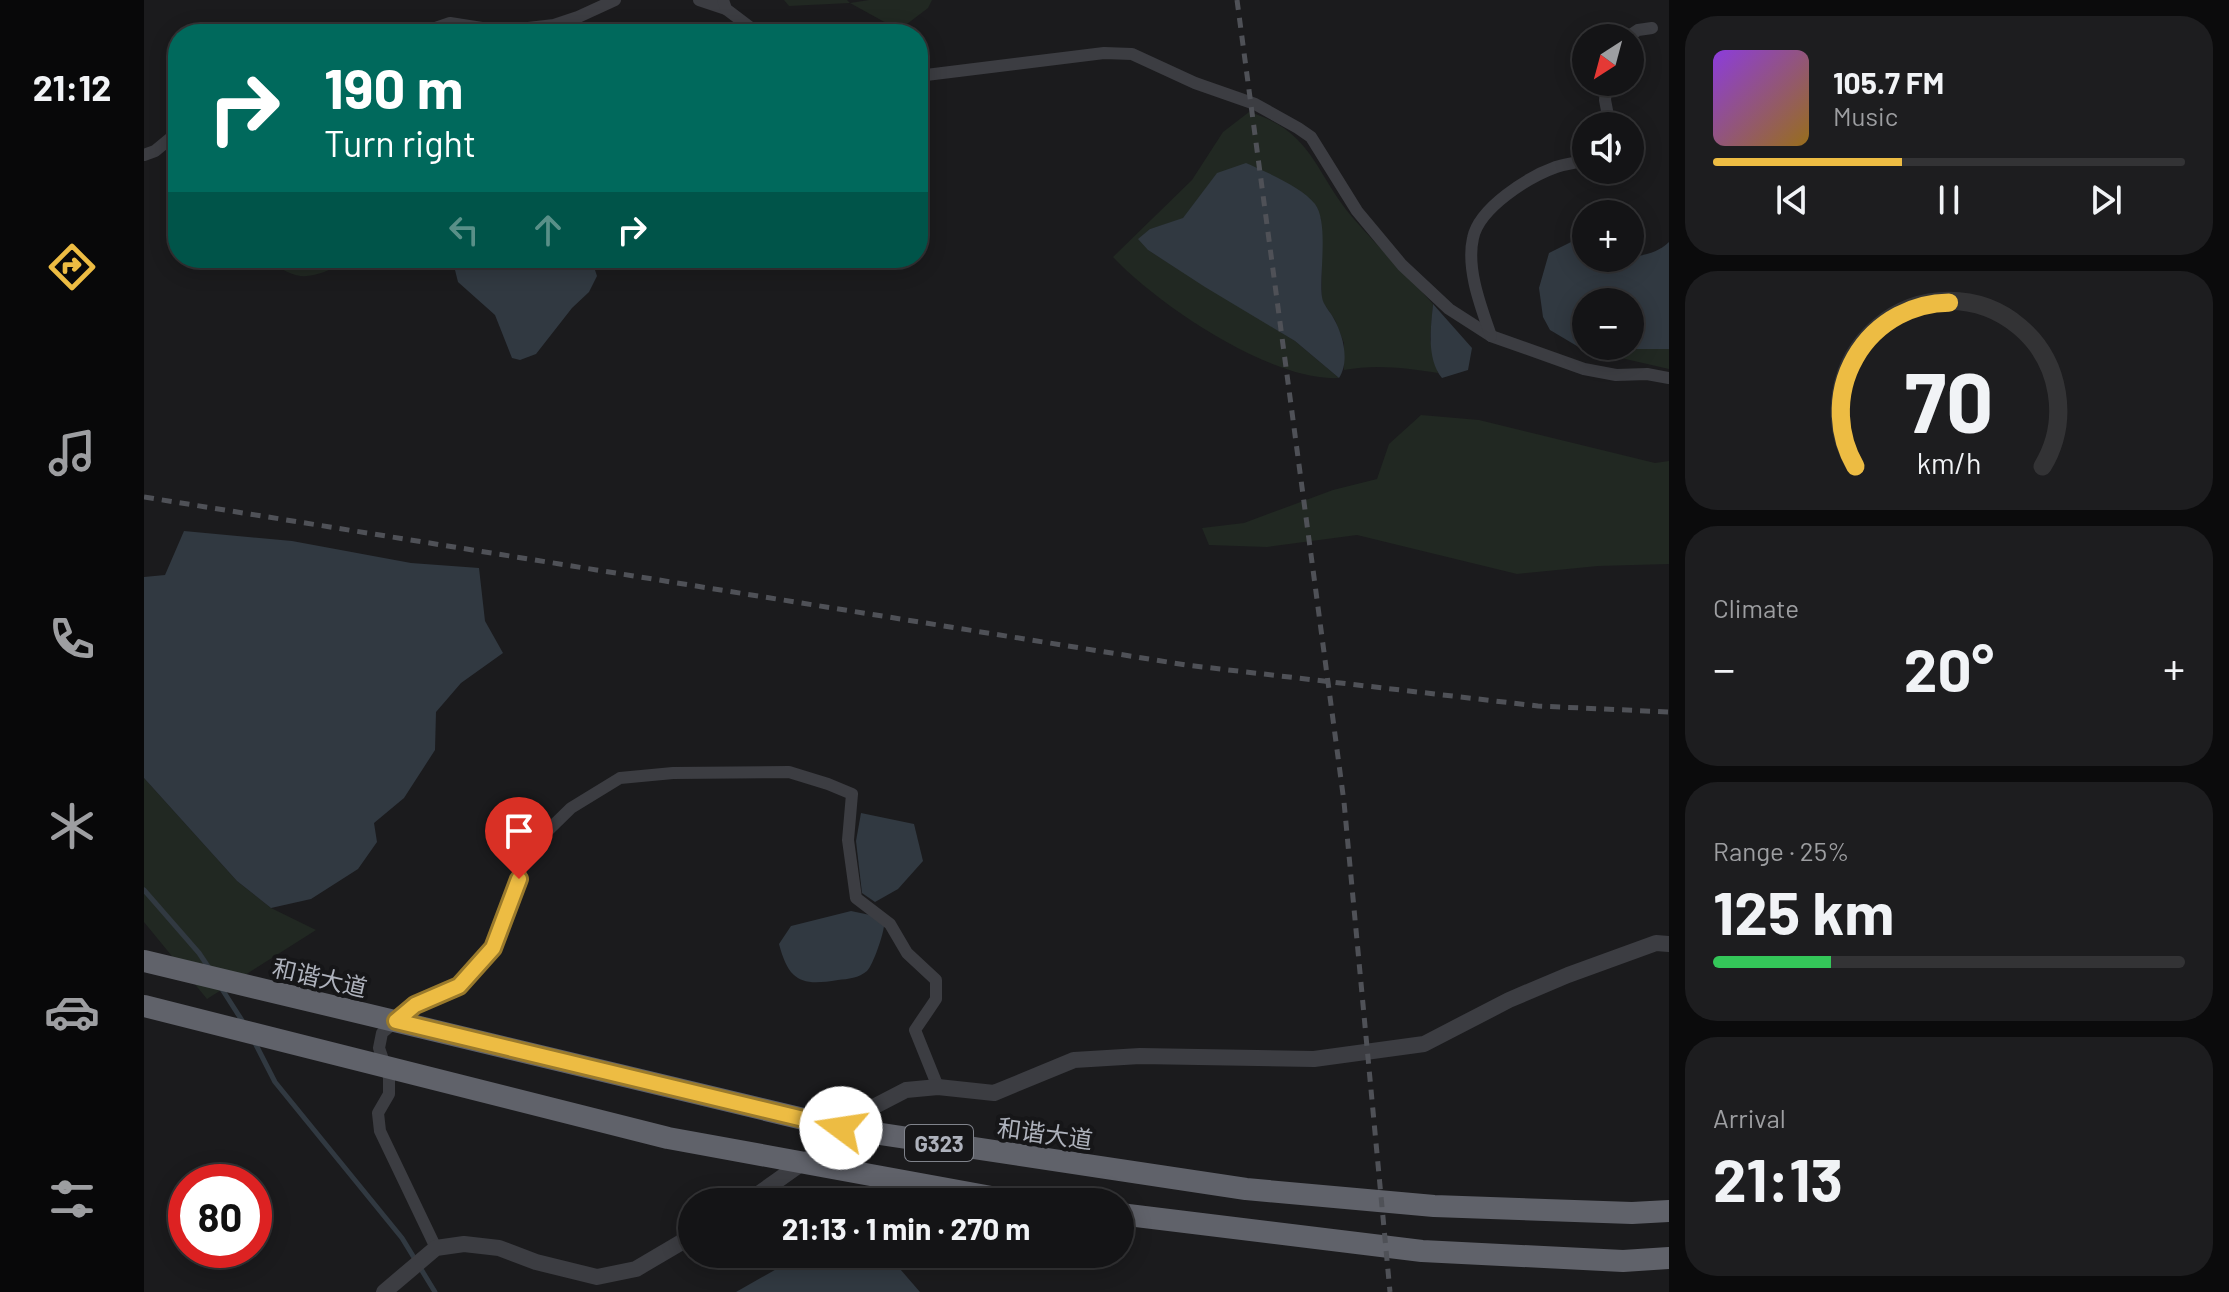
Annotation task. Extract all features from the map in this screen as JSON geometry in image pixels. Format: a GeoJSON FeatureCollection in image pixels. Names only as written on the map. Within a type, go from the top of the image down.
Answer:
{"type":"FeatureCollection","features":[{"type":"Feature","properties":{"kind":"highway","name":"和谐大道"},"geometry":{"type":"LineString","coordinates":[[144,961],[841,1128],[1246,1189],[1434,1206],[1632,1213],[1669,1211]]}},
{"type":"Feature","properties":{"kind":"highway","name":"G323"},"geometry":{"type":"LineString","coordinates":[[144,1006],[668,1138],[941,1188]]}},
{"type":"Feature","properties":{"kind":"highway"},"geometry":{"type":"LineString","coordinates":[[1134,1216],[1422,1251],[1623,1261],[1669,1258]]}},
{"type":"Feature","properties":{"kind":"street"},"geometry":{"type":"LineString","coordinates":[[557,24],[615,0]]}},
{"type":"Feature","properties":{"kind":"street"},"geometry":{"type":"LineString","coordinates":[[699,0],[724,5],[747,24]]}},
{"type":"Feature","properties":{"kind":"street"},"geometry":{"type":"LineString","coordinates":[[1644,29],[1652,28]]}},
{"type":"Feature","properties":{"kind":"street"},"geometry":{"type":"LineString","coordinates":[[928,75],[1104,53],[1132,54],[1195,83],[1255,104],[1311,137],[1357,211],[1402,265],[1449,309],[1491,336],[1584,369],[1616,375],[1647,374],[1669,378]]}},
{"type":"Feature","properties":{"kind":"street"},"geometry":{"type":"LineString","coordinates":[[144,155],[168,140]]}},
{"type":"Feature","properties":{"kind":"street"},"geometry":{"type":"LineString","coordinates":[[1491,336],[1475,276],[1473,235],[1491,208],[1528,180],[1572,163]]}},
{"type":"Feature","properties":{"kind":"street"},"geometry":{"type":"LineString","coordinates":[[436,1248],[380,1131],[378,1113],[389,1094],[389,1077],[379,1048],[382,1033],[415,1005],[459,986],[493,948],[528,850],[571,808],[620,778],[673,773],[789,772],[852,794],[848,840],[856,898],[890,924],[907,953],[936,980],[936,999],[915,1030],[938,1087]]}},
{"type":"Feature","properties":{"kind":"street"},"geometry":{"type":"LineString","coordinates":[[767,1188],[812,1156],[850,1119],[906,1090],[938,1087],[994,1093],[1074,1060],[1140,1056],[1314,1059],[1424,1044],[1509,1000],[1568,975],[1656,943],[1669,944]]}},
{"type":"Feature","properties":{"kind":"street"},"geometry":{"type":"LineString","coordinates":[[384,1292],[436,1248],[464,1244],[499,1248],[536,1262],[597,1277],[636,1269],[678,1244]]}},
{"type":"Feature","properties":{"kind":"shaded area"},"geometry":{"type":"Polygon","coordinates":[[[784,0],[847,0],[850,3],[789,6],[784,0]]]}},
{"type":"Feature","properties":{"kind":"shaded area"},"geometry":{"type":"Polygon","coordinates":[[[932,0],[928,8],[907,24],[888,24],[850,3],[932,0]]]}},
{"type":"Feature","properties":{"kind":"shaded area"},"geometry":{"type":"Polygon","coordinates":[[[1249,112],[1287,130],[1300,142],[1353,218],[1433,304],[1430,339],[1438,373],[1379,367],[1344,370],[1344,343],[1335,320],[1322,301],[1321,218],[1217,174],[1183,219],[1150,229],[1148,250],[1295,341],[1339,378],[1312,376],[1282,368],[1218,337],[1158,297],[1113,257],[1192,180],[1223,132],[1249,112]]]}},
{"type":"Feature","properties":{"kind":"shaded area"},"geometry":{"type":"Polygon","coordinates":[[[1246,163],[1302,192],[1319,212],[1323,235],[1322,297],[1337,325],[1344,348],[1344,364],[1339,378],[1295,341],[1148,250],[1138,239],[1150,229],[1183,218],[1217,173],[1246,163]]]}},
{"type":"Feature","properties":{"kind":"shaded area"},"geometry":{"type":"Polygon","coordinates":[[[1571,242],[1572,272],[1644,272],[1644,254],[1669,242],[1669,349],[1644,349],[1644,288],[1572,288],[1572,343],[1550,330],[1543,317],[1539,288],[1549,253],[1571,242]]]}},
{"type":"Feature","properties":{"kind":"shaded area"},"geometry":{"type":"Polygon","coordinates":[[[280,268],[334,268],[306,276],[280,268]]]}},
{"type":"Feature","properties":{"kind":"shaded area"},"geometry":{"type":"Polygon","coordinates":[[[454,268],[594,268],[597,276],[589,292],[572,308],[536,354],[520,360],[512,358],[495,315],[458,282],[454,268]]]}},
{"type":"Feature","properties":{"kind":"shaded area"},"geometry":{"type":"Polygon","coordinates":[[[1433,304],[1472,348],[1468,370],[1442,378],[1437,370],[1431,342],[1433,304]]]}},
{"type":"Feature","properties":{"kind":"shaded area"},"geometry":{"type":"Polygon","coordinates":[[[1644,349],[1669,349],[1669,369],[1630,360],[1644,360],[1644,349]]]}},
{"type":"Feature","properties":{"kind":"shaded area"},"geometry":{"type":"Polygon","coordinates":[[[1421,415],[1479,420],[1655,463],[1669,461],[1669,564],[1598,566],[1517,574],[1357,535],[1267,547],[1209,545],[1202,528],[1244,523],[1333,490],[1377,479],[1389,444],[1421,415]]]}},
{"type":"Feature","properties":{"kind":"shaded area"},"geometry":{"type":"Polygon","coordinates":[[[184,531],[292,541],[411,563],[479,568],[485,621],[503,653],[461,683],[436,712],[435,750],[404,798],[374,823],[377,842],[358,869],[311,899],[271,908],[237,881],[144,778],[144,577],[165,575],[184,531]]]}},
{"type":"Feature","properties":{"kind":"shaded area"},"geometry":{"type":"Polygon","coordinates":[[[144,778],[237,881],[271,908],[316,930],[207,999],[144,922],[144,778]]]}},
{"type":"Feature","properties":{"kind":"shaded area"},"geometry":{"type":"Polygon","coordinates":[[[861,813],[914,824],[923,861],[898,889],[875,902],[862,893],[856,841],[861,813]]]}},
{"type":"Feature","properties":{"kind":"shaded area"},"geometry":{"type":"Polygon","coordinates":[[[851,911],[870,915],[884,925],[878,949],[867,971],[853,978],[826,982],[806,981],[793,974],[779,944],[791,926],[851,911]]]}},
{"type":"Feature","properties":{"kind":"shaded area"},"geometry":{"type":"Polygon","coordinates":[[[778,1268],[899,1268],[920,1292],[736,1292],[778,1268]]]}},
{"type":"Feature","properties":{"kind":"waterway"},"geometry":{"type":"LineString","coordinates":[[144,890],[209,968]]}},
{"type":"Feature","properties":{"kind":"waterway"},"geometry":{"type":"LineString","coordinates":[[220,986],[243,1022]]}},
{"type":"Feature","properties":{"kind":"waterway"},"geometry":{"type":"LineString","coordinates":[[254,1041],[275,1082],[402,1238],[435,1292]]}},
{"type":"Feature","properties":{"kind":"railway"},"geometry":{"type":"LineString","coordinates":[[1237,0],[1344,802],[1390,1292]]}},
{"type":"Feature","properties":{"kind":"railway"},"geometry":{"type":"LineString","coordinates":[[144,497],[1186,665],[1538,706],[1669,712]]}},
{"type":"Feature","properties":{"kind":"route"},"geometry":{"type":"LineString","coordinates":[[519,879],[493,948],[459,986],[415,1005],[396,1021],[841,1128]]}}]}
